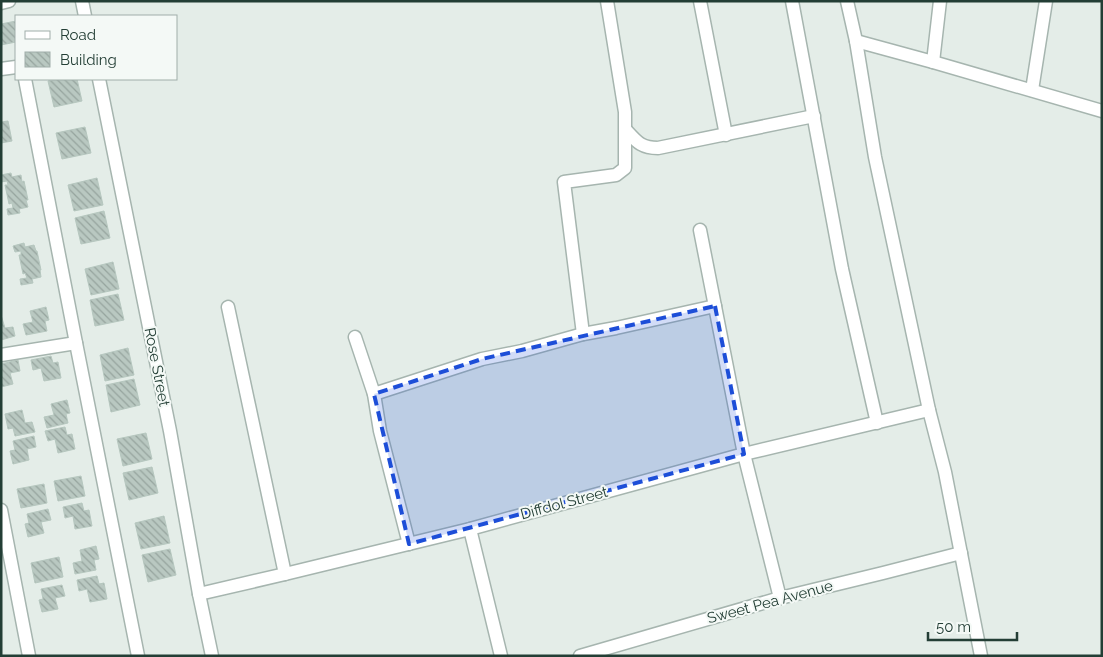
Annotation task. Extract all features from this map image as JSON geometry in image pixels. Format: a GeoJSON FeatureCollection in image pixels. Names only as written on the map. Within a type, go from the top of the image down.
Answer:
{"type":"FeatureCollection","features":[{"type":"Feature","properties":{"kind":"street"},"geometry":{"type":"LineString","coordinates":[[1,3],[9,1]]}},
{"type":"Feature","properties":{"kind":"street"},"geometry":{"type":"LineString","coordinates":[[82,1],[85,15]]}},
{"type":"Feature","properties":{"kind":"street"},"geometry":{"type":"LineString","coordinates":[[583,334],[564,182],[616,175],[625,168],[625,112],[607,1]]}},
{"type":"Feature","properties":{"kind":"street"},"geometry":{"type":"LineString","coordinates":[[700,1],[726,135]]}},
{"type":"Feature","properties":{"kind":"street"},"geometry":{"type":"LineString","coordinates":[[792,1],[842,269],[877,423]]}},
{"type":"Feature","properties":{"kind":"street"},"geometry":{"type":"LineString","coordinates":[[847,1],[856,41],[875,157],[929,410],[946,472],[981,656]]}},
{"type":"Feature","properties":{"kind":"street"},"geometry":{"type":"LineString","coordinates":[[933,62],[940,1]]}},
{"type":"Feature","properties":{"kind":"street"},"geometry":{"type":"LineString","coordinates":[[1032,90],[1046,1]]}},
{"type":"Feature","properties":{"kind":"street"},"geometry":{"type":"LineString","coordinates":[[856,41],[1102,111]]}},
{"type":"Feature","properties":{"kind":"street"},"geometry":{"type":"LineString","coordinates":[[1,69],[15,67]]}},
{"type":"Feature","properties":{"kind":"street"},"geometry":{"type":"LineString","coordinates":[[25,80],[138,656]]}},
{"type":"Feature","properties":{"kind":"street","name":"Rose Street"},"geometry":{"type":"LineString","coordinates":[[99,80],[170,431],[212,656]]}},
{"type":"Feature","properties":{"kind":"street"},"geometry":{"type":"LineString","coordinates":[[626,130],[638,144],[647,148],[658,148],[814,116]]}},
{"type":"Feature","properties":{"kind":"street"},"geometry":{"type":"LineString","coordinates":[[700,230],[744,454],[780,598]]}},
{"type":"Feature","properties":{"kind":"street"},"geometry":{"type":"LineString","coordinates":[[374,394],[482,359],[522,351],[583,334],[715,306]]}},
{"type":"Feature","properties":{"kind":"street"},"geometry":{"type":"LineString","coordinates":[[228,307],[285,574]]}},
{"type":"Feature","properties":{"kind":"street"},"geometry":{"type":"LineString","coordinates":[[355,337],[374,394],[380,431],[409,544]]}},
{"type":"Feature","properties":{"kind":"street"},"geometry":{"type":"LineString","coordinates":[[1,355],[76,342]]}},
{"type":"Feature","properties":{"kind":"street","name":"Diffdol Street"},"geometry":{"type":"LineString","coordinates":[[199,594],[409,544],[744,454],[929,410]]}},
{"type":"Feature","properties":{"kind":"street"},"geometry":{"type":"LineString","coordinates":[[1,510],[4,541],[30,656]]}},
{"type":"Feature","properties":{"kind":"street"},"geometry":{"type":"LineString","coordinates":[[470,528],[501,656]]}},
{"type":"Feature","properties":{"kind":"street","name":"Sweet Pea Avenue"},"geometry":{"type":"LineString","coordinates":[[580,656],[780,598],[961,553]]}},
{"type":"Feature","properties":{"kind":"highlighted area"},"geometry":{"type":"Polygon","coordinates":[[[715,306],[744,454],[409,544],[374,394],[482,359],[715,306]]]}},
{"type":"Feature","properties":{"kind":"building"},"geometry":{"type":"Polygon","coordinates":[[[15,21],[15,42],[1,45],[1,24],[15,21]]]}},
{"type":"Feature","properties":{"kind":"building"},"geometry":{"type":"Polygon","coordinates":[[[77,80],[82,101],[54,107],[48,81],[77,80]]]}},
{"type":"Feature","properties":{"kind":"building"},"geometry":{"type":"Polygon","coordinates":[[[8,121],[12,141],[1,143],[1,122],[8,121]]]}},
{"type":"Feature","properties":{"kind":"building"},"geometry":{"type":"Polygon","coordinates":[[[85,127],[91,153],[62,159],[56,133],[85,127]]]}},
{"type":"Feature","properties":{"kind":"building"},"geometry":{"type":"Polygon","coordinates":[[[11,173],[12,177],[21,175],[22,182],[24,181],[28,207],[19,209],[20,213],[8,215],[7,209],[13,208],[12,203],[9,204],[5,185],[8,185],[7,181],[1,182],[1,175],[11,173]]]}},
{"type":"Feature","properties":{"kind":"building"},"geometry":{"type":"Polygon","coordinates":[[[97,178],[103,205],[74,211],[68,185],[97,178]]]}},
{"type":"Feature","properties":{"kind":"building"},"geometry":{"type":"Polygon","coordinates":[[[104,211],[110,238],[81,244],[75,218],[104,211]]]}},
{"type":"Feature","properties":{"kind":"building"},"geometry":{"type":"Polygon","coordinates":[[[24,243],[25,247],[34,245],[37,251],[41,277],[32,279],[33,283],[21,285],[20,279],[27,278],[25,273],[23,274],[19,255],[21,255],[21,251],[15,252],[13,246],[24,243]]]}},
{"type":"Feature","properties":{"kind":"building"},"geometry":{"type":"Polygon","coordinates":[[[113,262],[119,289],[91,295],[85,269],[113,262]]]}},
{"type":"Feature","properties":{"kind":"building"},"geometry":{"type":"Polygon","coordinates":[[[118,294],[124,320],[95,326],[90,300],[118,294]]]}},
{"type":"Feature","properties":{"kind":"building"},"geometry":{"type":"Polygon","coordinates":[[[46,307],[49,320],[45,321],[47,331],[26,335],[23,324],[33,322],[30,311],[46,307]]]}},
{"type":"Feature","properties":{"kind":"building"},"geometry":{"type":"Polygon","coordinates":[[[1,315],[5,328],[13,327],[15,336],[1,340],[1,315]]]}},
{"type":"Feature","properties":{"kind":"building"},"geometry":{"type":"Polygon","coordinates":[[[128,348],[134,375],[105,381],[100,355],[128,348]]]}},
{"type":"Feature","properties":{"kind":"building"},"geometry":{"type":"Polygon","coordinates":[[[51,356],[53,363],[58,362],[61,378],[44,381],[41,368],[33,370],[31,360],[51,356]]]}},
{"type":"Feature","properties":{"kind":"building"},"geometry":{"type":"Polygon","coordinates":[[[18,360],[20,371],[10,373],[13,384],[1,387],[1,364],[18,360]]]}},
{"type":"Feature","properties":{"kind":"building"},"geometry":{"type":"Polygon","coordinates":[[[134,379],[140,405],[111,412],[106,385],[134,379]]]}},
{"type":"Feature","properties":{"kind":"building"},"geometry":{"type":"Polygon","coordinates":[[[67,400],[70,413],[66,414],[68,423],[47,428],[44,417],[54,415],[51,404],[67,400]]]}},
{"type":"Feature","properties":{"kind":"building"},"geometry":{"type":"Polygon","coordinates":[[[22,410],[25,423],[32,422],[35,432],[15,436],[13,428],[8,429],[5,414],[22,410]]]}},
{"type":"Feature","properties":{"kind":"building"},"geometry":{"type":"Polygon","coordinates":[[[65,427],[67,435],[72,434],[75,449],[58,453],[55,439],[48,441],[45,431],[65,427]]]}},
{"type":"Feature","properties":{"kind":"building"},"geometry":{"type":"Polygon","coordinates":[[[146,433],[152,459],[123,466],[117,439],[146,433]]]}},
{"type":"Feature","properties":{"kind":"building"},"geometry":{"type":"Polygon","coordinates":[[[34,436],[36,447],[27,449],[29,460],[13,464],[10,451],[15,450],[13,441],[34,436]]]}},
{"type":"Feature","properties":{"kind":"building"},"geometry":{"type":"Polygon","coordinates":[[[152,467],[158,493],[129,500],[123,473],[152,467]]]}},
{"type":"Feature","properties":{"kind":"building"},"geometry":{"type":"Polygon","coordinates":[[[81,476],[85,496],[58,501],[54,481],[81,476]]]}},
{"type":"Feature","properties":{"kind":"building"},"geometry":{"type":"Polygon","coordinates":[[[44,484],[47,503],[21,508],[17,489],[44,484]]]}},
{"type":"Feature","properties":{"kind":"building"},"geometry":{"type":"Polygon","coordinates":[[[82,503],[84,511],[89,510],[92,526],[75,529],[73,516],[65,518],[63,507],[82,503]]]}},
{"type":"Feature","properties":{"kind":"building"},"geometry":{"type":"Polygon","coordinates":[[[48,509],[51,520],[41,522],[44,533],[28,537],[25,524],[29,523],[27,514],[48,509]]]}},
{"type":"Feature","properties":{"kind":"building"},"geometry":{"type":"Polygon","coordinates":[[[164,516],[170,543],[141,549],[135,523],[164,516]]]}},
{"type":"Feature","properties":{"kind":"building"},"geometry":{"type":"Polygon","coordinates":[[[96,546],[99,559],[94,560],[96,570],[75,574],[73,563],[82,561],[80,550],[96,546]]]}},
{"type":"Feature","properties":{"kind":"building"},"geometry":{"type":"Polygon","coordinates":[[[170,549],[176,575],[148,582],[142,555],[170,549]]]}},
{"type":"Feature","properties":{"kind":"building"},"geometry":{"type":"Polygon","coordinates":[[[59,557],[63,577],[35,583],[31,563],[59,557]]]}},
{"type":"Feature","properties":{"kind":"building"},"geometry":{"type":"Polygon","coordinates":[[[97,576],[99,584],[104,583],[107,599],[90,602],[87,589],[79,591],[77,580],[97,576]]]}},
{"type":"Feature","properties":{"kind":"building"},"geometry":{"type":"Polygon","coordinates":[[[62,585],[65,596],[55,598],[58,609],[42,612],[39,600],[43,599],[41,589],[62,585]]]}}]}
